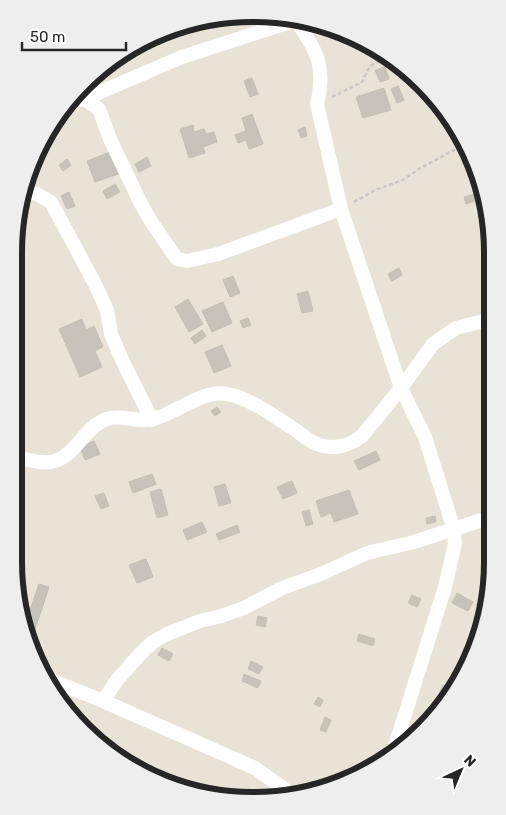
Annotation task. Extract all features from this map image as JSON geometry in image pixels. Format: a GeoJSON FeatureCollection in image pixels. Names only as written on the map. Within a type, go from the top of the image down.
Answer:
{"type":"FeatureCollection","features":[{"type":"Feature","properties":{"kind":"street"},"geometry":{"type":"LineString","coordinates":[[84,99],[182,57],[285,24]]}},
{"type":"Feature","properties":{"kind":"street"},"geometry":{"type":"LineString","coordinates":[[300,27],[312,42],[318,60],[321,89],[317,104],[341,209],[401,388],[425,437],[454,530],[455,544],[446,587],[403,737]]}},
{"type":"Feature","properties":{"kind":"street"},"geometry":{"type":"LineString","coordinates":[[84,99],[99,109],[110,139],[141,204],[177,259],[187,261],[218,254],[341,209]]}},
{"type":"Feature","properties":{"kind":"street"},"geometry":{"type":"LineString","coordinates":[[30,192],[51,202],[95,284],[107,310],[111,334],[152,420]]}},
{"type":"Feature","properties":{"kind":"street"},"geometry":{"type":"LineString","coordinates":[[22,459],[42,463],[57,461],[66,455],[88,432],[107,419],[152,420],[217,394],[227,394],[242,399],[267,412],[313,442],[335,447],[346,446],[362,436],[401,388],[423,356],[440,338],[456,328],[484,321]]}},
{"type":"Feature","properties":{"kind":"street"},"geometry":{"type":"LineString","coordinates":[[103,701],[117,680],[141,653],[153,642],[167,634],[200,621],[244,608],[282,588],[321,574],[367,553],[414,542],[484,519]]}},
{"type":"Feature","properties":{"kind":"street"},"geometry":{"type":"LineString","coordinates":[[56,682],[255,768],[286,790]]}},
{"type":"Feature","properties":{"kind":"path"},"geometry":{"type":"LineString","coordinates":[[317,104],[362,82],[370,66],[381,61]]}},
{"type":"Feature","properties":{"kind":"path"},"geometry":{"type":"LineString","coordinates":[[341,209],[375,190],[403,180],[419,169],[458,148]]}},
{"type":"Feature","properties":{"kind":"building"},"geometry":{"type":"Polygon","coordinates":[[[385,67],[389,79],[380,82],[375,70],[385,67]]]}},
{"type":"Feature","properties":{"kind":"building"},"geometry":{"type":"Polygon","coordinates":[[[252,78],[258,94],[250,97],[244,81],[252,78]]]}},
{"type":"Feature","properties":{"kind":"building"},"geometry":{"type":"Polygon","coordinates":[[[398,86],[404,100],[397,103],[391,89],[398,86]]]}},
{"type":"Feature","properties":{"kind":"building"},"geometry":{"type":"Polygon","coordinates":[[[384,88],[391,110],[363,118],[356,97],[384,88]]]}},
{"type":"Feature","properties":{"kind":"building"},"geometry":{"type":"Polygon","coordinates":[[[252,114],[263,144],[249,149],[246,140],[238,143],[235,135],[246,131],[242,118],[252,114]]]}},
{"type":"Feature","properties":{"kind":"building"},"geometry":{"type":"Polygon","coordinates":[[[193,125],[194,132],[204,129],[206,134],[214,132],[217,142],[203,147],[205,153],[189,158],[180,129],[193,125]]]}},
{"type":"Feature","properties":{"kind":"building"},"geometry":{"type":"Polygon","coordinates":[[[305,127],[307,136],[301,138],[298,130],[305,127]]]}},
{"type":"Feature","properties":{"kind":"building"},"geometry":{"type":"Polygon","coordinates":[[[113,151],[121,173],[95,182],[87,161],[113,151]]]}},
{"type":"Feature","properties":{"kind":"building"},"geometry":{"type":"Polygon","coordinates":[[[147,157],[151,166],[139,172],[135,164],[147,157]]]}},
{"type":"Feature","properties":{"kind":"building"},"geometry":{"type":"Polygon","coordinates":[[[67,159],[71,165],[63,171],[59,165],[67,159]]]}},
{"type":"Feature","properties":{"kind":"building"},"geometry":{"type":"Polygon","coordinates":[[[115,184],[120,192],[107,199],[103,191],[115,184]]]}},
{"type":"Feature","properties":{"kind":"building"},"geometry":{"type":"Polygon","coordinates":[[[69,192],[75,206],[67,209],[61,196],[69,192]]]}},
{"type":"Feature","properties":{"kind":"building"},"geometry":{"type":"Polygon","coordinates":[[[475,194],[477,200],[466,204],[464,197],[475,194]]]}},
{"type":"Feature","properties":{"kind":"building"},"geometry":{"type":"Polygon","coordinates":[[[399,268],[402,275],[392,281],[388,274],[399,268]]]}},
{"type":"Feature","properties":{"kind":"building"},"geometry":{"type":"Polygon","coordinates":[[[233,276],[240,293],[230,297],[223,280],[233,276]]]}},
{"type":"Feature","properties":{"kind":"building"},"geometry":{"type":"Polygon","coordinates":[[[308,291],[313,311],[302,313],[297,294],[308,291]]]}},
{"type":"Feature","properties":{"kind":"building"},"geometry":{"type":"Polygon","coordinates":[[[188,299],[203,324],[189,332],[175,307],[188,299]]]}},
{"type":"Feature","properties":{"kind":"building"},"geometry":{"type":"Polygon","coordinates":[[[223,302],[232,323],[212,332],[202,311],[223,302]]]}},
{"type":"Feature","properties":{"kind":"building"},"geometry":{"type":"Polygon","coordinates":[[[248,318],[251,325],[243,328],[240,321],[248,318]]]}},
{"type":"Feature","properties":{"kind":"building"},"geometry":{"type":"Polygon","coordinates":[[[82,319],[86,330],[94,326],[103,347],[95,351],[102,367],[80,377],[59,329],[82,319]]]}},
{"type":"Feature","properties":{"kind":"building"},"geometry":{"type":"Polygon","coordinates":[[[202,330],[206,336],[195,344],[191,338],[202,330]]]}},
{"type":"Feature","properties":{"kind":"building"},"geometry":{"type":"Polygon","coordinates":[[[222,345],[231,366],[214,373],[205,352],[222,345]]]}},
{"type":"Feature","properties":{"kind":"building"},"geometry":{"type":"Polygon","coordinates":[[[217,407],[221,412],[215,416],[211,411],[217,407]]]}},
{"type":"Feature","properties":{"kind":"building"},"geometry":{"type":"Polygon","coordinates":[[[94,441],[100,454],[85,460],[80,447],[94,441]]]}},
{"type":"Feature","properties":{"kind":"building"},"geometry":{"type":"Polygon","coordinates":[[[376,451],[380,460],[359,470],[354,461],[376,451]]]}},
{"type":"Feature","properties":{"kind":"building"},"geometry":{"type":"Polygon","coordinates":[[[152,474],[156,484],[133,493],[129,482],[152,474]]]}},
{"type":"Feature","properties":{"kind":"building"},"geometry":{"type":"Polygon","coordinates":[[[292,481],[297,493],[283,499],[277,487],[292,481]]]}},
{"type":"Feature","properties":{"kind":"building"},"geometry":{"type":"Polygon","coordinates":[[[225,484],[231,503],[219,506],[214,487],[225,484]]]}},
{"type":"Feature","properties":{"kind":"building"},"geometry":{"type":"Polygon","coordinates":[[[161,489],[168,515],[157,518],[150,492],[161,489]]]}},
{"type":"Feature","properties":{"kind":"building"},"geometry":{"type":"Polygon","coordinates":[[[349,490],[358,514],[334,522],[331,513],[321,517],[316,501],[349,490]]]}},
{"type":"Feature","properties":{"kind":"building"},"geometry":{"type":"Polygon","coordinates":[[[104,493],[109,506],[101,509],[95,496],[104,493]]]}},
{"type":"Feature","properties":{"kind":"building"},"geometry":{"type":"Polygon","coordinates":[[[309,510],[313,524],[306,526],[302,512],[309,510]]]}},
{"type":"Feature","properties":{"kind":"building"},"geometry":{"type":"Polygon","coordinates":[[[435,516],[436,522],[427,524],[426,518],[435,516]]]}},
{"type":"Feature","properties":{"kind":"building"},"geometry":{"type":"Polygon","coordinates":[[[202,522],[207,532],[187,540],[183,530],[202,522]]]}},
{"type":"Feature","properties":{"kind":"building"},"geometry":{"type":"Polygon","coordinates":[[[237,525],[240,532],[219,540],[216,534],[237,525]]]}},
{"type":"Feature","properties":{"kind":"building"},"geometry":{"type":"Polygon","coordinates":[[[146,559],[153,577],[137,583],[129,565],[146,559]]]}},
{"type":"Feature","properties":{"kind":"building"},"geometry":{"type":"Polygon","coordinates":[[[39,584],[49,587],[34,633],[28,614],[39,584]]]}},
{"type":"Feature","properties":{"kind":"building"},"geometry":{"type":"Polygon","coordinates":[[[457,593],[473,602],[468,611],[452,603],[457,593]]]}},
{"type":"Feature","properties":{"kind":"building"},"geometry":{"type":"Polygon","coordinates":[[[412,595],[421,599],[417,607],[408,603],[412,595]]]}},
{"type":"Feature","properties":{"kind":"building"},"geometry":{"type":"Polygon","coordinates":[[[258,616],[267,618],[265,627],[256,625],[258,616]]]}},
{"type":"Feature","properties":{"kind":"building"},"geometry":{"type":"Polygon","coordinates":[[[359,634],[375,639],[373,646],[357,641],[359,634]]]}},
{"type":"Feature","properties":{"kind":"building"},"geometry":{"type":"Polygon","coordinates":[[[162,648],[173,654],[169,661],[158,655],[162,648]]]}},
{"type":"Feature","properties":{"kind":"building"},"geometry":{"type":"Polygon","coordinates":[[[251,661],[263,667],[259,674],[248,669],[251,661]]]}},
{"type":"Feature","properties":{"kind":"building"},"geometry":{"type":"Polygon","coordinates":[[[244,674],[261,681],[258,688],[242,681],[244,674]]]}},
{"type":"Feature","properties":{"kind":"building"},"geometry":{"type":"Polygon","coordinates":[[[443,685],[447,687],[441,695],[439,694],[443,685]]]}},
{"type":"Feature","properties":{"kind":"building"},"geometry":{"type":"Polygon","coordinates":[[[318,697],[323,700],[320,707],[314,704],[318,697]]]}},
{"type":"Feature","properties":{"kind":"building"},"geometry":{"type":"Polygon","coordinates":[[[325,717],[331,720],[326,732],[320,730],[325,717]]]}}]}
